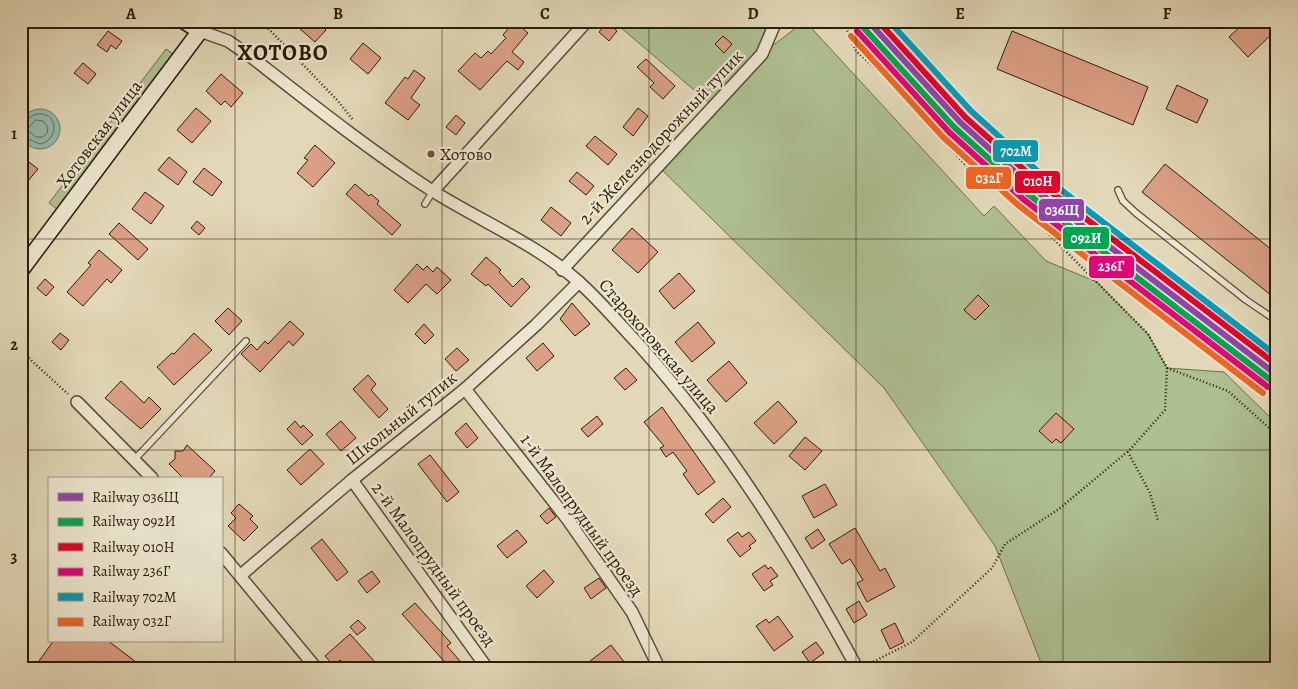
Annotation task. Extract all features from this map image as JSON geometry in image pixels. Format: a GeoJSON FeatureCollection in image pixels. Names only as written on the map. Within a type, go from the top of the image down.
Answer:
{"type":"FeatureCollection","features":[{"type":"Feature","properties":{"kind":"street"},"geometry":{"type":"LineString","coordinates":[[184,21],[204,26]]}},
{"type":"Feature","properties":{"kind":"street"},"geometry":{"type":"LineString","coordinates":[[433,191],[587,21]]}},
{"type":"Feature","properties":{"kind":"street","name":"2-й Железнодорожный тупик"},"geometry":{"type":"LineString","coordinates":[[562,270],[762,54],[776,21]]}},
{"type":"Feature","properties":{"kind":"street","name":"Старохотовская улица"},"geometry":{"type":"LineString","coordinates":[[204,26],[250,56],[338,125],[433,191],[527,246],[579,282],[662,371],[715,437],[762,504],[859,668]]}},
{"type":"Feature","properties":{"kind":"street","name":"Хотовская улица"},"geometry":{"type":"LineString","coordinates":[[21,270],[204,26]]}},
{"type":"Feature","properties":{"kind":"street","name":"Школьный тупик"},"geometry":{"type":"LineString","coordinates":[[241,575],[352,480],[465,389],[536,325],[579,282]]}},
{"type":"Feature","properties":{"kind":"street","name":"1-й Малопрудный проезд"},"geometry":{"type":"LineString","coordinates":[[465,389],[568,520],[632,612],[659,668]]}},
{"type":"Feature","properties":{"kind":"street"},"geometry":{"type":"LineString","coordinates":[[77,402],[151,477]]}},
{"type":"Feature","properties":{"kind":"street","name":"2-й Малопрудный проезд"},"geometry":{"type":"LineString","coordinates":[[352,480],[487,668]]}},
{"type":"Feature","properties":{"kind":"street"},"geometry":{"type":"LineString","coordinates":[[222,555],[241,575],[316,668]]}},
{"type":"Feature","properties":{"kind":"lane"},"geometry":{"type":"LineString","coordinates":[[1118,190],[1123,201],[1136,213],[1246,300],[1277,321]]}},
{"type":"Feature","properties":{"kind":"lane"},"geometry":{"type":"LineString","coordinates":[[425,204],[433,191]]}},
{"type":"Feature","properties":{"kind":"lane"},"geometry":{"type":"LineString","coordinates":[[135,459],[246,342]]}},
{"type":"Feature","properties":{"kind":"path"},"geometry":{"type":"LineString","coordinates":[[261,21],[338,100],[356,124]]}},
{"type":"Feature","properties":{"kind":"path"},"geometry":{"type":"LineString","coordinates":[[843,21],[856,51],[884,76],[971,171],[1008,193],[1148,334],[1167,368],[1165,410],[1128,452],[1059,509],[1005,544],[992,568],[912,642],[859,668]]}},
{"type":"Feature","properties":{"kind":"path"},"geometry":{"type":"LineString","coordinates":[[21,351],[77,402]]}},
{"type":"Feature","properties":{"kind":"path"},"geometry":{"type":"LineString","coordinates":[[1167,368],[1228,391],[1277,435]]}},
{"type":"Feature","properties":{"kind":"path"},"geometry":{"type":"LineString","coordinates":[[1128,452],[1150,493],[1158,520]]}},
{"type":"Feature","properties":{"kind":"shaded area"},"geometry":{"type":"Polygon","coordinates":[[[613,21],[776,21],[763,53],[805,21],[984,216],[994,206],[1046,261],[1097,282],[1148,334],[1167,368],[1224,372],[1277,424],[1277,668],[1043,668],[995,546],[884,388],[658,166],[713,106],[613,21]]]}},
{"type":"Feature","properties":{"kind":"shaded area"},"geometry":{"type":"Polygon","coordinates":[[[166,49],[175,55],[58,210],[49,203],[166,49]]]}},
{"type":"Feature","properties":{"kind":"water"},"geometry":{"type":"Polygon","coordinates":[[[36,109],[44,109],[51,112],[57,118],[60,129],[57,140],[51,146],[44,149],[36,149],[29,146],[23,140],[20,133],[20,125],[23,118],[29,112],[36,109]]]}},
{"type":"Feature","properties":{"kind":"building"},"geometry":{"type":"Polygon","coordinates":[[[291,21],[317,21],[326,30],[315,42],[291,21]]]}},
{"type":"Feature","properties":{"kind":"building"},"geometry":{"type":"Polygon","coordinates":[[[514,21],[528,33],[512,52],[524,62],[518,70],[507,61],[480,90],[458,71],[475,53],[481,58],[488,51],[491,54],[506,38],[503,35],[514,21]]]}},
{"type":"Feature","properties":{"kind":"building"},"geometry":{"type":"Polygon","coordinates":[[[1246,21],[1277,21],[1277,29],[1248,57],[1229,37],[1246,21]]]}},
{"type":"Feature","properties":{"kind":"building"},"geometry":{"type":"Polygon","coordinates":[[[608,22],[617,31],[609,41],[599,32],[608,22]]]}},
{"type":"Feature","properties":{"kind":"building"},"geometry":{"type":"Polygon","coordinates":[[[108,31],[122,41],[116,49],[111,45],[107,52],[97,45],[108,31]]]}},
{"type":"Feature","properties":{"kind":"building"},"geometry":{"type":"Polygon","coordinates":[[[1012,31],[1148,87],[1133,125],[997,69],[1012,31]]]}},
{"type":"Feature","properties":{"kind":"building"},"geometry":{"type":"Polygon","coordinates":[[[723,36],[732,44],[724,53],[715,44],[723,36]]]}},
{"type":"Feature","properties":{"kind":"building"},"geometry":{"type":"Polygon","coordinates":[[[363,43],[381,58],[368,74],[350,59],[363,43]]]}},
{"type":"Feature","properties":{"kind":"building"},"geometry":{"type":"Polygon","coordinates":[[[646,59],[675,86],[663,99],[650,87],[654,83],[637,67],[646,59]]]}},
{"type":"Feature","properties":{"kind":"building"},"geometry":{"type":"Polygon","coordinates":[[[83,63],[96,74],[88,84],[74,73],[83,63]]]}},
{"type":"Feature","properties":{"kind":"building"},"geometry":{"type":"Polygon","coordinates":[[[414,70],[425,78],[411,98],[420,105],[408,120],[385,103],[405,77],[408,79],[414,70]]]}},
{"type":"Feature","properties":{"kind":"building"},"geometry":{"type":"Polygon","coordinates":[[[221,74],[243,93],[231,107],[225,101],[221,105],[206,91],[221,74]]]}},
{"type":"Feature","properties":{"kind":"building"},"geometry":{"type":"Polygon","coordinates":[[[1177,85],[1208,100],[1197,123],[1166,109],[1177,85]]]}},
{"type":"Feature","properties":{"kind":"building"},"geometry":{"type":"Polygon","coordinates":[[[196,108],[211,121],[192,143],[177,130],[196,108]]]}},
{"type":"Feature","properties":{"kind":"building"},"geometry":{"type":"Polygon","coordinates":[[[638,108],[648,116],[633,136],[623,127],[638,108]]]}},
{"type":"Feature","properties":{"kind":"building"},"geometry":{"type":"Polygon","coordinates":[[[456,115],[465,123],[456,135],[446,127],[456,115]]]}},
{"type":"Feature","properties":{"kind":"building"},"geometry":{"type":"Polygon","coordinates":[[[595,136],[617,154],[608,165],[586,146],[595,136]]]}},
{"type":"Feature","properties":{"kind":"building"},"geometry":{"type":"Polygon","coordinates":[[[315,145],[335,163],[313,187],[297,173],[308,160],[304,158],[315,145]]]}},
{"type":"Feature","properties":{"kind":"building"},"geometry":{"type":"Polygon","coordinates":[[[21,156],[38,169],[21,189],[21,156]]]}},
{"type":"Feature","properties":{"kind":"building"},"geometry":{"type":"Polygon","coordinates":[[[169,157],[187,172],[178,185],[158,170],[169,157]]]}},
{"type":"Feature","properties":{"kind":"building"},"geometry":{"type":"Polygon","coordinates":[[[1165,164],[1277,254],[1277,300],[1142,192],[1165,164]]]}},
{"type":"Feature","properties":{"kind":"building"},"geometry":{"type":"Polygon","coordinates":[[[204,168],[222,182],[212,196],[193,182],[204,168]]]}},
{"type":"Feature","properties":{"kind":"building"},"geometry":{"type":"Polygon","coordinates":[[[577,172],[594,186],[586,195],[569,181],[577,172]]]}},
{"type":"Feature","properties":{"kind":"building"},"geometry":{"type":"Polygon","coordinates":[[[355,184],[369,196],[371,194],[379,201],[377,204],[401,225],[392,235],[346,194],[355,184]]]}},
{"type":"Feature","properties":{"kind":"building"},"geometry":{"type":"Polygon","coordinates":[[[145,192],[164,206],[151,224],[132,209],[145,192]]]}},
{"type":"Feature","properties":{"kind":"building"},"geometry":{"type":"Polygon","coordinates":[[[551,207],[571,223],[561,236],[541,220],[551,207]]]}},
{"type":"Feature","properties":{"kind":"building"},"geometry":{"type":"Polygon","coordinates":[[[197,221],[205,228],[199,235],[191,228],[197,221]]]}},
{"type":"Feature","properties":{"kind":"building"},"geometry":{"type":"Polygon","coordinates":[[[119,223],[148,249],[138,260],[109,234],[119,223]]]}},
{"type":"Feature","properties":{"kind":"building"},"geometry":{"type":"Polygon","coordinates":[[[632,228],[658,252],[638,273],[612,250],[632,228]]]}},
{"type":"Feature","properties":{"kind":"building"},"geometry":{"type":"Polygon","coordinates":[[[99,250],[122,270],[111,283],[107,279],[83,306],[67,292],[91,265],[88,263],[99,250]]]}},
{"type":"Feature","properties":{"kind":"building"},"geometry":{"type":"Polygon","coordinates":[[[486,257],[501,270],[499,272],[513,287],[522,278],[530,287],[511,307],[488,284],[486,286],[471,274],[486,257]]]}},
{"type":"Feature","properties":{"kind":"building"},"geometry":{"type":"Polygon","coordinates":[[[417,264],[423,270],[427,266],[433,272],[437,267],[451,280],[437,294],[426,284],[408,303],[394,290],[417,264]]]}},
{"type":"Feature","properties":{"kind":"building"},"geometry":{"type":"Polygon","coordinates":[[[679,273],[695,291],[674,309],[659,291],[679,273]]]}},
{"type":"Feature","properties":{"kind":"building"},"geometry":{"type":"Polygon","coordinates":[[[45,279],[54,287],[46,296],[37,288],[45,279]]]}},
{"type":"Feature","properties":{"kind":"building"},"geometry":{"type":"Polygon","coordinates":[[[978,295],[989,306],[975,320],[964,310],[978,295]]]}},
{"type":"Feature","properties":{"kind":"building"},"geometry":{"type":"Polygon","coordinates":[[[572,303],[590,324],[575,336],[560,319],[572,303]]]}},
{"type":"Feature","properties":{"kind":"building"},"geometry":{"type":"Polygon","coordinates":[[[228,308],[242,321],[229,335],[215,321],[228,308]]]}},
{"type":"Feature","properties":{"kind":"building"},"geometry":{"type":"Polygon","coordinates":[[[290,321],[304,334],[293,346],[289,341],[260,372],[241,354],[251,344],[257,350],[265,341],[268,344],[290,321]]]}},
{"type":"Feature","properties":{"kind":"building"},"geometry":{"type":"Polygon","coordinates":[[[698,322],[715,343],[692,362],[675,342],[698,322]]]}},
{"type":"Feature","properties":{"kind":"building"},"geometry":{"type":"Polygon","coordinates":[[[424,324],[434,335],[425,344],[415,334],[424,324]]]}},
{"type":"Feature","properties":{"kind":"building"},"geometry":{"type":"Polygon","coordinates":[[[60,333],[69,340],[61,350],[52,342],[60,333]]]}},
{"type":"Feature","properties":{"kind":"building"},"geometry":{"type":"Polygon","coordinates":[[[194,333],[212,350],[174,385],[157,367],[172,353],[174,354],[194,333]]]}},
{"type":"Feature","properties":{"kind":"building"},"geometry":{"type":"Polygon","coordinates":[[[543,343],[554,356],[537,371],[526,358],[543,343]]]}},
{"type":"Feature","properties":{"kind":"building"},"geometry":{"type":"Polygon","coordinates":[[[457,348],[469,360],[456,371],[445,359],[457,348]]]}},
{"type":"Feature","properties":{"kind":"building"},"geometry":{"type":"Polygon","coordinates":[[[729,361],[747,383],[726,402],[707,380],[729,361]]]}},
{"type":"Feature","properties":{"kind":"building"},"geometry":{"type":"Polygon","coordinates":[[[626,368],[637,380],[625,390],[614,378],[626,368]]]}},
{"type":"Feature","properties":{"kind":"building"},"geometry":{"type":"Polygon","coordinates":[[[368,375],[376,384],[371,390],[388,409],[379,418],[353,389],[368,375]]]}},
{"type":"Feature","properties":{"kind":"building"},"geometry":{"type":"Polygon","coordinates":[[[121,381],[144,403],[149,397],[161,409],[141,429],[105,398],[121,381]]]}},
{"type":"Feature","properties":{"kind":"building"},"geometry":{"type":"Polygon","coordinates":[[[778,401],[797,422],[774,444],[754,423],[778,401]]]}},
{"type":"Feature","properties":{"kind":"building"},"geometry":{"type":"Polygon","coordinates":[[[662,407],[715,482],[698,495],[683,474],[687,471],[673,452],[666,457],[660,448],[664,446],[644,422],[662,407]]]}},
{"type":"Feature","properties":{"kind":"building"},"geometry":{"type":"Polygon","coordinates":[[[1056,413],[1074,429],[1061,443],[1056,439],[1052,443],[1039,431],[1056,413]]]}},
{"type":"Feature","properties":{"kind":"building"},"geometry":{"type":"Polygon","coordinates":[[[597,416],[603,424],[588,437],[581,429],[597,416]]]}},
{"type":"Feature","properties":{"kind":"building"},"geometry":{"type":"Polygon","coordinates":[[[295,421],[301,428],[303,425],[313,435],[302,445],[287,429],[295,421]]]}},
{"type":"Feature","properties":{"kind":"building"},"geometry":{"type":"Polygon","coordinates":[[[341,421],[356,438],[341,451],[326,434],[341,421]]]}},
{"type":"Feature","properties":{"kind":"building"},"geometry":{"type":"Polygon","coordinates":[[[466,423],[478,438],[467,448],[455,433],[466,423]]]}},
{"type":"Feature","properties":{"kind":"building"},"geometry":{"type":"Polygon","coordinates":[[[805,437],[822,451],[805,470],[789,456],[805,437]]]}},
{"type":"Feature","properties":{"kind":"building"},"geometry":{"type":"Polygon","coordinates":[[[187,445],[215,471],[210,477],[182,477],[169,464],[175,459],[175,451],[183,451],[187,445]]]}},
{"type":"Feature","properties":{"kind":"building"},"geometry":{"type":"Polygon","coordinates":[[[310,449],[324,464],[301,485],[287,470],[310,449]]]}},
{"type":"Feature","properties":{"kind":"building"},"geometry":{"type":"Polygon","coordinates":[[[430,455],[459,492],[447,502],[418,464],[430,455]]]}},
{"type":"Feature","properties":{"kind":"building"},"geometry":{"type":"Polygon","coordinates":[[[825,484],[837,505],[814,518],[802,496],[825,484]]]}},
{"type":"Feature","properties":{"kind":"building"},"geometry":{"type":"Polygon","coordinates":[[[723,498],[731,507],[713,523],[705,514],[723,498]]]}},
{"type":"Feature","properties":{"kind":"building"},"geometry":{"type":"Polygon","coordinates":[[[239,504],[253,516],[250,519],[258,527],[244,541],[228,526],[236,518],[231,513],[239,504]]]}},
{"type":"Feature","properties":{"kind":"building"},"geometry":{"type":"Polygon","coordinates":[[[549,508],[556,517],[547,524],[540,516],[549,508]]]}},
{"type":"Feature","properties":{"kind":"building"},"geometry":{"type":"Polygon","coordinates":[[[855,528],[880,571],[885,568],[895,587],[867,602],[857,583],[863,580],[850,559],[842,564],[829,544],[855,528]]]}},
{"type":"Feature","properties":{"kind":"building"},"geometry":{"type":"Polygon","coordinates":[[[818,529],[825,540],[812,549],[805,538],[818,529]]]}},
{"type":"Feature","properties":{"kind":"building"},"geometry":{"type":"Polygon","coordinates":[[[517,530],[527,542],[507,558],[497,546],[517,530]]]}},
{"type":"Feature","properties":{"kind":"building"},"geometry":{"type":"Polygon","coordinates":[[[738,532],[742,537],[749,532],[756,541],[740,557],[727,540],[738,532]]]}},
{"type":"Feature","properties":{"kind":"building"},"geometry":{"type":"Polygon","coordinates":[[[322,539],[348,572],[337,581],[311,548],[322,539]]]}},
{"type":"Feature","properties":{"kind":"building"},"geometry":{"type":"Polygon","coordinates":[[[765,565],[768,569],[771,567],[778,576],[770,581],[773,585],[764,591],[752,574],[765,565]]]}},
{"type":"Feature","properties":{"kind":"building"},"geometry":{"type":"Polygon","coordinates":[[[544,570],[554,582],[537,598],[526,586],[544,570]]]}},
{"type":"Feature","properties":{"kind":"building"},"geometry":{"type":"Polygon","coordinates":[[[372,571],[380,582],[367,593],[358,581],[372,571]]]}},
{"type":"Feature","properties":{"kind":"building"},"geometry":{"type":"Polygon","coordinates":[[[599,578],[606,588],[591,599],[584,588],[599,578]]]}},
{"type":"Feature","properties":{"kind":"building"},"geometry":{"type":"Polygon","coordinates":[[[859,601],[867,615],[854,623],[846,609],[859,601]]]}},
{"type":"Feature","properties":{"kind":"building"},"geometry":{"type":"Polygon","coordinates":[[[415,603],[451,643],[447,646],[466,668],[450,668],[402,614],[415,603]]]}},
{"type":"Feature","properties":{"kind":"building"},"geometry":{"type":"Polygon","coordinates":[[[778,616],[793,637],[774,651],[756,626],[766,619],[769,623],[778,616]]]}},
{"type":"Feature","properties":{"kind":"building"},"geometry":{"type":"Polygon","coordinates":[[[358,620],[366,628],[357,635],[350,627],[358,620]]]}},
{"type":"Feature","properties":{"kind":"building"},"geometry":{"type":"Polygon","coordinates":[[[895,623],[904,642],[890,649],[881,630],[895,623]]]}},
{"type":"Feature","properties":{"kind":"building"},"geometry":{"type":"Polygon","coordinates":[[[350,634],[374,661],[367,668],[347,668],[340,660],[334,666],[325,656],[350,634]]]}},
{"type":"Feature","properties":{"kind":"building"},"geometry":{"type":"Polygon","coordinates":[[[53,642],[110,642],[144,668],[34,668],[53,642]]]}},
{"type":"Feature","properties":{"kind":"building"},"geometry":{"type":"Polygon","coordinates":[[[816,642],[824,653],[810,663],[802,652],[816,642]]]}},
{"type":"Feature","properties":{"kind":"building"},"geometry":{"type":"Polygon","coordinates":[[[611,645],[625,663],[618,668],[581,668],[611,645]]]}},
{"type":"Feature","properties":{"kind":"rail line","name":"036Щ"},"geometry":{"type":"LineString","coordinates":[[868,21],[960,122],[1033,188],[1277,375]]}},
{"type":"Feature","properties":{"kind":"rail line","name":"010Н"},"geometry":{"type":"LineString","coordinates":[[878,21],[965,117],[1038,182],[1277,365]]}},
{"type":"Feature","properties":{"kind":"rail line","name":"702М"},"geometry":{"type":"LineString","coordinates":[[889,21],[971,111],[1043,176],[1277,356]]}},
{"type":"Feature","properties":{"kind":"rail line","name":"092И"},"geometry":{"type":"LineString","coordinates":[[862,26],[954,127],[1028,194],[1272,381]]}},
{"type":"Feature","properties":{"kind":"rail line","name":"236Г"},"geometry":{"type":"LineString","coordinates":[[857,31],[949,132],[1023,199],[1268,387]]}},
{"type":"Feature","properties":{"kind":"rail line","name":"032Г"},"geometry":{"type":"LineString","coordinates":[[851,36],[943,137],[1018,205],[1263,393]]}},
{"type":"Feature","properties":{"kind":"place","name":"Хотово"},"geometry":{"type":"Point","coordinates":[431,154]}},
{"type":"Feature","properties":{"kind":"district","name":"ХОТОВО"},"geometry":{"type":"Point","coordinates":[283,53]}}]}
